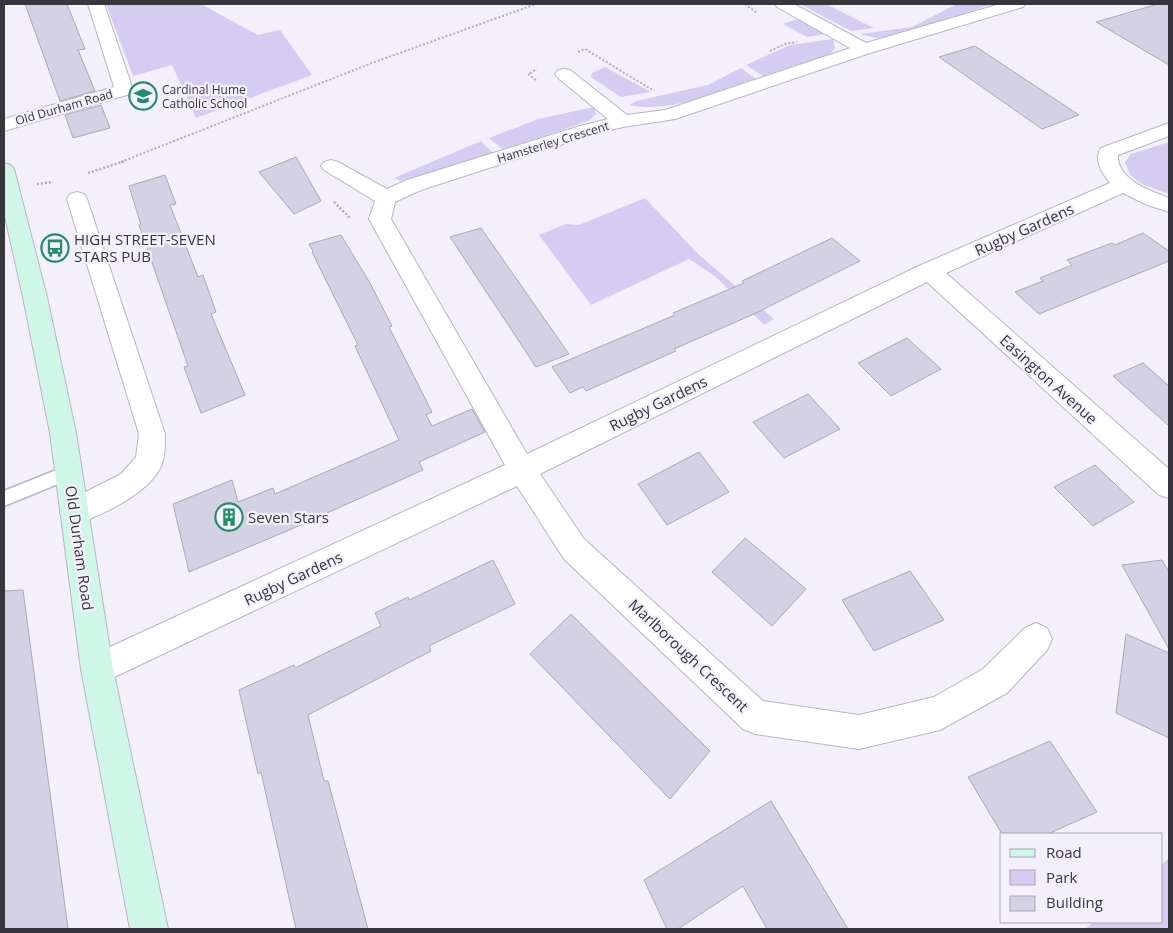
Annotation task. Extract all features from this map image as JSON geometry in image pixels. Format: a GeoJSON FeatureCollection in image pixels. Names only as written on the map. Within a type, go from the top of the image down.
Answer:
{"type":"FeatureCollection","features":[{"type":"Feature","properties":{"kind":"main road","name":"Old Durham Road"},"geometry":{"type":"LineString","coordinates":[[6,183],[35,298],[63,433],[97,669],[149,929]]}},
{"type":"Feature","properties":{"kind":"street","name":"Old Durham Road"},"geometry":{"type":"LineString","coordinates":[[4,125],[124,90],[96,4]]}},
{"type":"Feature","properties":{"kind":"street"},"geometry":{"type":"LineString","coordinates":[[783,4],[864,48]]}},
{"type":"Feature","properties":{"kind":"street","name":"Hamsterley Crescent"},"geometry":{"type":"LineString","coordinates":[[386,198],[414,185],[623,121],[668,115],[864,48],[1017,4]]}},
{"type":"Feature","properties":{"kind":"street"},"geometry":{"type":"LineString","coordinates":[[564,74],[623,121]]}},
{"type":"Feature","properties":{"kind":"street"},"geometry":{"type":"LineString","coordinates":[[1169,129],[1108,152],[1108,165],[1125,184],[1142,196],[1169,205]]}},
{"type":"Feature","properties":{"kind":"street"},"geometry":{"type":"LineString","coordinates":[[331,166],[386,198],[380,219],[522,470]]}},
{"type":"Feature","properties":{"kind":"street","name":"Rugby Gardens"},"geometry":{"type":"LineString","coordinates":[[97,669],[522,470],[929,271],[1125,184]]}},
{"type":"Feature","properties":{"kind":"street"},"geometry":{"type":"LineString","coordinates":[[74,512],[131,483],[150,461],[152,434],[77,199]]}},
{"type":"Feature","properties":{"kind":"street","name":"Easington Avenue"},"geometry":{"type":"LineString","coordinates":[[929,271],[1169,486]]}},
{"type":"Feature","properties":{"kind":"street","name":"Marlborough Crescent"},"geometry":{"type":"LineString","coordinates":[[522,470],[574,549],[755,717],[859,732],[940,713],[995,681],[1036,639]]}},
{"type":"Feature","properties":{"kind":"lane"},"geometry":{"type":"LineString","coordinates":[[4,499],[69,472]]}},
{"type":"Feature","properties":{"kind":"path"},"geometry":{"type":"LineString","coordinates":[[84,174],[110,167],[372,63],[536,4]]}},
{"type":"Feature","properties":{"kind":"path"},"geometry":{"type":"LineString","coordinates":[[6,183],[57,181]]}},
{"type":"Feature","properties":{"kind":"green space"},"geometry":{"type":"Polygon","coordinates":[[[106,4],[201,4],[258,35],[280,30],[312,75],[196,118],[172,65],[133,76],[106,4]]]}},
{"type":"Feature","properties":{"kind":"green space"},"geometry":{"type":"Polygon","coordinates":[[[800,4],[826,4],[874,28],[851,31],[800,4]]]}},
{"type":"Feature","properties":{"kind":"green space"},"geometry":{"type":"Polygon","coordinates":[[[957,4],[993,4],[892,36],[876,38],[860,34],[912,27],[957,4]]]}},
{"type":"Feature","properties":{"kind":"green space"},"geometry":{"type":"Polygon","coordinates":[[[797,19],[825,34],[807,37],[783,24],[797,19]]]}},
{"type":"Feature","properties":{"kind":"green space"},"geometry":{"type":"Polygon","coordinates":[[[833,39],[835,48],[829,55],[763,76],[746,65],[790,45],[833,39]]]}},
{"type":"Feature","properties":{"kind":"green space"},"geometry":{"type":"Polygon","coordinates":[[[605,67],[651,92],[621,97],[591,77],[592,73],[605,67]]]}},
{"type":"Feature","properties":{"kind":"green space"},"geometry":{"type":"Polygon","coordinates":[[[741,68],[756,79],[678,104],[646,107],[630,105],[636,101],[708,85],[741,68]]]}},
{"type":"Feature","properties":{"kind":"green space"},"geometry":{"type":"Polygon","coordinates":[[[594,107],[596,114],[588,121],[503,150],[489,138],[538,119],[594,107]]]}},
{"type":"Feature","properties":{"kind":"green space"},"geometry":{"type":"Polygon","coordinates":[[[481,141],[493,153],[401,181],[394,178],[481,141]]]}},
{"type":"Feature","properties":{"kind":"green space"},"geometry":{"type":"Polygon","coordinates":[[[1169,142],[1169,194],[1144,185],[1130,175],[1125,162],[1131,154],[1169,142]]]}},
{"type":"Feature","properties":{"kind":"green space"},"geometry":{"type":"Polygon","coordinates":[[[645,198],[698,254],[774,319],[764,325],[715,276],[689,259],[591,305],[539,235],[566,224],[579,225],[645,198]]]}},
{"type":"Feature","properties":{"kind":"green space"},"geometry":{"type":"Polygon","coordinates":[[[1169,858],[1169,929],[1085,929],[1093,923],[1163,923],[1163,863],[1169,858]]]}},
{"type":"Feature","properties":{"kind":"building"},"geometry":{"type":"Polygon","coordinates":[[[25,4],[67,4],[85,49],[78,50],[95,91],[60,101],[25,4]]]}},
{"type":"Feature","properties":{"kind":"building"},"geometry":{"type":"Polygon","coordinates":[[[1158,4],[1169,4],[1169,65],[1096,22],[1158,4]]]}},
{"type":"Feature","properties":{"kind":"building"},"geometry":{"type":"Polygon","coordinates":[[[975,46],[1079,115],[1042,129],[939,57],[975,46]]]}},
{"type":"Feature","properties":{"kind":"building"},"geometry":{"type":"Polygon","coordinates":[[[101,105],[110,128],[73,138],[65,115],[101,105]]]}},
{"type":"Feature","properties":{"kind":"building"},"geometry":{"type":"Polygon","coordinates":[[[296,157],[321,201],[294,214],[259,172],[296,157]]]}},
{"type":"Feature","properties":{"kind":"building"},"geometry":{"type":"Polygon","coordinates":[[[165,175],[176,204],[170,205],[198,277],[203,275],[216,312],[211,314],[245,395],[201,413],[184,367],[188,366],[139,225],[141,225],[129,186],[165,175]]]}},
{"type":"Feature","properties":{"kind":"building"},"geometry":{"type":"Polygon","coordinates":[[[481,228],[569,354],[536,367],[450,237],[481,228]]]}},
{"type":"Feature","properties":{"kind":"building"},"geometry":{"type":"Polygon","coordinates":[[[1143,233],[1169,251],[1169,261],[1039,314],[1015,292],[1043,281],[1040,278],[1072,265],[1067,260],[1112,243],[1115,245],[1143,233]]]}},
{"type":"Feature","properties":{"kind":"building"},"geometry":{"type":"Polygon","coordinates":[[[341,235],[370,283],[392,326],[389,327],[432,412],[426,415],[432,426],[472,409],[485,432],[419,462],[423,470],[287,531],[189,572],[173,504],[232,480],[238,502],[273,488],[275,494],[399,440],[355,346],[358,345],[309,244],[341,235]]]}},
{"type":"Feature","properties":{"kind":"building"},"geometry":{"type":"Polygon","coordinates":[[[832,238],[860,261],[754,314],[674,349],[676,351],[586,391],[583,387],[570,393],[552,367],[675,315],[673,313],[744,283],[742,281],[832,238]]]}},
{"type":"Feature","properties":{"kind":"building"},"geometry":{"type":"Polygon","coordinates":[[[907,338],[941,369],[891,396],[858,363],[907,338]]]}},
{"type":"Feature","properties":{"kind":"building"},"geometry":{"type":"Polygon","coordinates":[[[1143,363],[1169,386],[1169,426],[1113,376],[1143,363]]]}},
{"type":"Feature","properties":{"kind":"building"},"geometry":{"type":"Polygon","coordinates":[[[808,394],[840,429],[784,458],[753,422],[808,394]]]}},
{"type":"Feature","properties":{"kind":"building"},"geometry":{"type":"Polygon","coordinates":[[[699,452],[729,492],[667,525],[638,484],[699,452]]]}},
{"type":"Feature","properties":{"kind":"building"},"geometry":{"type":"Polygon","coordinates":[[[1095,465],[1134,502],[1093,526],[1054,487],[1095,465]]]}},
{"type":"Feature","properties":{"kind":"building"},"geometry":{"type":"Polygon","coordinates":[[[745,538],[806,589],[772,626],[712,572],[745,538]]]}},
{"type":"Feature","properties":{"kind":"building"},"geometry":{"type":"Polygon","coordinates":[[[493,560],[515,604],[429,646],[431,651],[308,715],[324,781],[328,781],[368,929],[296,929],[261,772],[258,774],[239,690],[294,665],[295,668],[381,626],[375,613],[408,597],[409,600],[493,560]]]}},
{"type":"Feature","properties":{"kind":"building"},"geometry":{"type":"Polygon","coordinates":[[[1162,560],[1169,572],[1169,649],[1122,565],[1162,560]]]}},
{"type":"Feature","properties":{"kind":"building"},"geometry":{"type":"Polygon","coordinates":[[[910,571],[944,620],[874,651],[842,600],[910,571]]]}},
{"type":"Feature","properties":{"kind":"building"},"geometry":{"type":"Polygon","coordinates":[[[23,590],[68,929],[4,929],[4,591],[23,590]]]}},
{"type":"Feature","properties":{"kind":"building"},"geometry":{"type":"Polygon","coordinates":[[[571,614],[710,751],[670,799],[530,654],[571,614]]]}},
{"type":"Feature","properties":{"kind":"building"},"geometry":{"type":"Polygon","coordinates":[[[1126,634],[1169,653],[1169,738],[1116,713],[1126,634]]]}},
{"type":"Feature","properties":{"kind":"building"},"geometry":{"type":"Polygon","coordinates":[[[1050,741],[1097,812],[1050,833],[1001,833],[968,777],[1050,741]]]}},
{"type":"Feature","properties":{"kind":"building"},"geometry":{"type":"Polygon","coordinates":[[[771,801],[848,929],[767,929],[743,886],[678,929],[667,929],[644,880],[771,801]]]}},
{"type":"Feature","properties":{"kind":"place","name":"Cardinal Hume Catholic School"},"geometry":{"type":"Point","coordinates":[143,96]}},
{"type":"Feature","properties":{"kind":"place","name":"HIGH STREET-SEVEN STARS PUB"},"geometry":{"type":"Point","coordinates":[55,248]}},
{"type":"Feature","properties":{"kind":"place","name":"Seven Stars"},"geometry":{"type":"Point","coordinates":[229,517]}}]}
